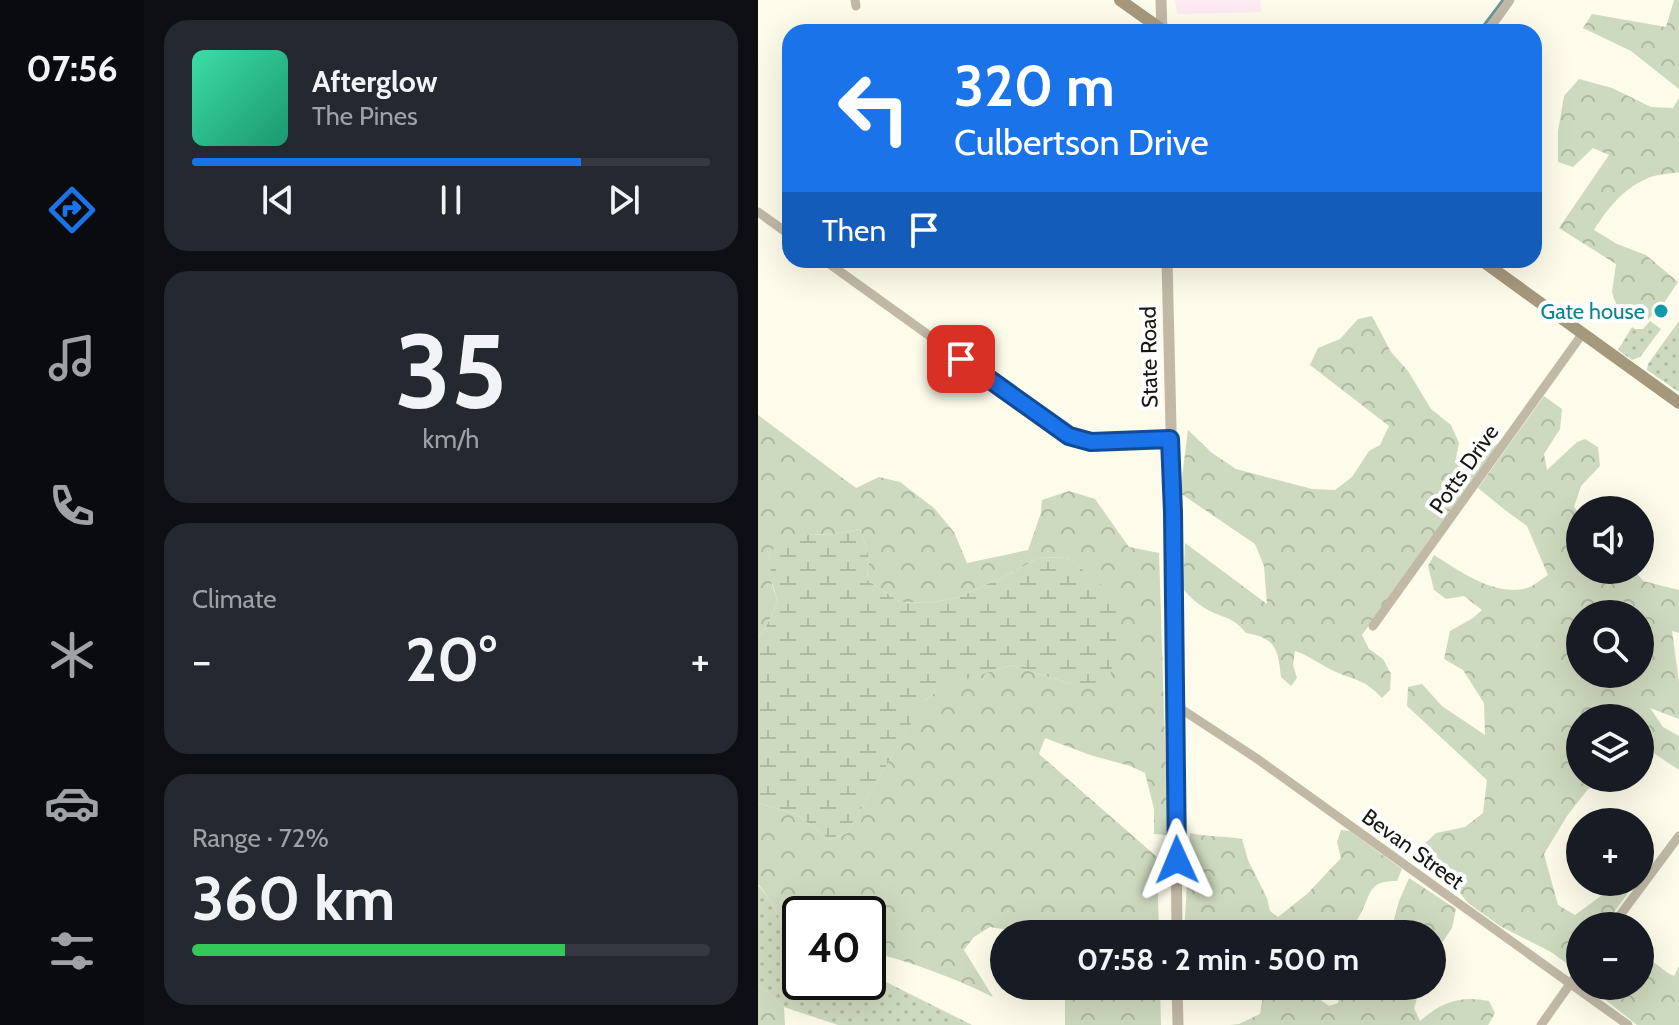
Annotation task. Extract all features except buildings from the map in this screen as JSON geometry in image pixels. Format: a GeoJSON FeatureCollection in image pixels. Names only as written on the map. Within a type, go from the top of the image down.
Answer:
{"type":"FeatureCollection","features":[{"type":"Feature","properties":{"kind":"main road"},"geometry":{"type":"LineString","coordinates":[[1120,0],[1153,24]]}},
{"type":"Feature","properties":{"kind":"main road"},"geometry":{"type":"LineString","coordinates":[[1492,268],[1679,403]]}},
{"type":"Feature","properties":{"kind":"street"},"geometry":{"type":"LineString","coordinates":[[1161,0],[1163,24]]}},
{"type":"Feature","properties":{"kind":"street"},"geometry":{"type":"LineString","coordinates":[[1493,24],[1510,0]]}},
{"type":"Feature","properties":{"kind":"street"},"geometry":{"type":"LineString","coordinates":[[758,212],[782,229]]}},
{"type":"Feature","properties":{"kind":"street"},"geometry":{"type":"LineString","coordinates":[[835,268],[1069,436],[1091,442],[1170,439]]}},
{"type":"Feature","properties":{"kind":"street","name":"State Road"},"geometry":{"type":"LineString","coordinates":[[1167,268],[1177,920]]}},
{"type":"Feature","properties":{"kind":"street","name":"Potts Drive"},"geometry":{"type":"LineString","coordinates":[[1373,626],[1583,333]]}},
{"type":"Feature","properties":{"kind":"street","name":"Bevan Street"},"geometry":{"type":"LineString","coordinates":[[1175,705],[1256,758],[1566,980]]}},
{"type":"Feature","properties":{"kind":"street"},"geometry":{"type":"LineString","coordinates":[[1622,912],[1679,836]]}},
{"type":"Feature","properties":{"kind":"street"},"geometry":{"type":"LineString","coordinates":[[1541,1025],[1566,989]]}},
{"type":"Feature","properties":{"kind":"street"},"geometry":{"type":"LineString","coordinates":[[1177,1000],[1178,1025]]}},
{"type":"Feature","properties":{"kind":"street","name":"Bevan Street"},"geometry":{"type":"LineString","coordinates":[[1593,1000],[1628,1025]]}},
{"type":"Feature","properties":{"kind":"shaded area"},"geometry":{"type":"Polygon","coordinates":[[[1175,0],[1260,0],[1261,12],[1177,14],[1175,0]]]}},
{"type":"Feature","properties":{"kind":"green space"},"geometry":{"type":"Polygon","coordinates":[[[1674,0],[1679,0],[1679,89],[1631,51],[1583,28],[1592,14],[1666,27],[1674,0]]]}},
{"type":"Feature","properties":{"kind":"green space"},"geometry":{"type":"Polygon","coordinates":[[[1579,79],[1612,88],[1651,107],[1673,108],[1679,98],[1679,172],[1650,177],[1630,188],[1610,207],[1594,230],[1617,244],[1646,255],[1678,282],[1662,306],[1645,322],[1620,315],[1612,292],[1616,264],[1559,228],[1609,155],[1593,148],[1573,167],[1558,162],[1558,131],[1564,96],[1579,79]]]}},
{"type":"Feature","properties":{"kind":"green space"},"geometry":{"type":"Polygon","coordinates":[[[1372,316],[1391,352],[1408,371],[1431,409],[1451,425],[1459,443],[1455,463],[1469,461],[1499,443],[1362,635],[1369,649],[1383,659],[1391,674],[1390,690],[1382,698],[1366,684],[1295,651],[1293,665],[1297,678],[1291,686],[1281,677],[1274,646],[1264,638],[1246,633],[1188,595],[1183,589],[1185,543],[1267,604],[1264,566],[1255,544],[1180,493],[1188,430],[1212,453],[1236,469],[1312,489],[1335,490],[1352,477],[1369,451],[1380,445],[1389,426],[1310,365],[1318,348],[1340,339],[1358,319],[1372,316]]]}},
{"type":"Feature","properties":{"kind":"green space"},"geometry":{"type":"Polygon","coordinates":[[[1650,321],[1661,329],[1640,357],[1632,360],[1618,350],[1632,327],[1643,329],[1650,321]]]}},
{"type":"Feature","properties":{"kind":"green space"},"geometry":{"type":"Polygon","coordinates":[[[1679,321],[1679,392],[1647,370],[1648,364],[1679,321]]]}},
{"type":"Feature","properties":{"kind":"green space"},"geometry":{"type":"Polygon","coordinates":[[[1544,396],[1562,409],[1560,429],[1544,454],[1547,470],[1577,442],[1585,439],[1598,447],[1600,466],[1581,486],[1578,496],[1566,496],[1566,584],[1654,584],[1679,590],[1679,633],[1672,631],[1679,682],[1679,719],[1654,710],[1654,704],[1566,704],[1566,792],[1586,792],[1573,808],[1566,808],[1566,818],[1544,854],[1558,905],[1570,912],[1566,912],[1566,963],[1500,926],[1468,903],[1457,889],[1413,855],[1436,833],[1465,827],[1483,813],[1487,780],[1407,706],[1408,687],[1422,684],[1442,706],[1485,735],[1484,703],[1463,670],[1444,659],[1450,631],[1482,610],[1464,596],[1446,599],[1434,590],[1428,566],[1434,555],[1478,581],[1515,590],[1530,587],[1548,575],[1527,526],[1478,488],[1544,396]]]}},
{"type":"Feature","properties":{"kind":"green space"},"geometry":{"type":"Polygon","coordinates":[[[758,415],[856,488],[879,477],[900,482],[934,508],[954,532],[967,563],[1028,550],[1041,513],[1042,500],[1069,491],[1095,499],[1129,547],[1159,553],[1168,835],[1154,834],[1154,809],[1145,773],[1045,738],[1039,754],[1157,857],[1159,920],[990,920],[990,927],[974,937],[964,950],[990,996],[886,956],[886,896],[782,896],[782,923],[758,884],[758,803],[796,814],[830,840],[847,833],[924,701],[944,686],[1011,665],[1071,684],[1112,594],[1066,557],[1039,558],[959,597],[929,603],[900,602],[867,580],[869,557],[860,529],[808,535],[769,552],[772,585],[778,602],[758,637],[758,415]]]}},
{"type":"Feature","properties":{"kind":"green space"},"geometry":{"type":"Polygon","coordinates":[[[860,529],[869,557],[867,580],[900,602],[929,603],[959,597],[1039,558],[1066,557],[1112,593],[1121,621],[1109,682],[1071,684],[1011,665],[945,686],[925,700],[847,833],[830,840],[796,814],[758,803],[758,637],[778,602],[771,580],[769,552],[808,535],[860,529]]]}},
{"type":"Feature","properties":{"kind":"green space"},"geometry":{"type":"Polygon","coordinates":[[[1654,714],[1663,727],[1679,736],[1679,770],[1654,753],[1654,714]]]}},
{"type":"Feature","properties":{"kind":"green space"},"geometry":{"type":"Polygon","coordinates":[[[1341,830],[1350,831],[1402,869],[1397,881],[1373,888],[1357,920],[1185,920],[1190,833],[1242,839],[1270,911],[1278,917],[1307,894],[1341,858],[1337,842],[1341,830]]]}},
{"type":"Feature","properties":{"kind":"green space"},"geometry":{"type":"Polygon","coordinates":[[[1409,878],[1456,909],[1452,928],[1446,937],[1446,920],[1394,920],[1409,878]]]}},
{"type":"Feature","properties":{"kind":"green space"},"geometry":{"type":"Polygon","coordinates":[[[758,885],[782,923],[782,1000],[886,1000],[886,982],[972,1025],[838,1025],[784,1007],[758,984],[758,885]]]}},
{"type":"Feature","properties":{"kind":"green space"},"geometry":{"type":"Polygon","coordinates":[[[1601,896],[1626,896],[1614,912],[1579,912],[1601,896]]]}},
{"type":"Feature","properties":{"kind":"green space"},"geometry":{"type":"Polygon","coordinates":[[[1654,962],[1674,976],[1679,966],[1679,1025],[1637,1025],[1606,1000],[1654,1000],[1654,962]]]}},
{"type":"Feature","properties":{"kind":"green space"},"geometry":{"type":"Polygon","coordinates":[[[758,984],[784,1007],[785,1025],[758,1025],[758,984]]]}},
{"type":"Feature","properties":{"kind":"green space"},"geometry":{"type":"Polygon","coordinates":[[[1469,999],[1489,1001],[1495,1013],[1488,1025],[1230,1025],[1260,1014],[1262,1000],[1320,1000],[1329,1006],[1338,1000],[1417,1000],[1414,1008],[1420,1021],[1444,1005],[1469,999]]]}},
{"type":"Feature","properties":{"kind":"green space"},"geometry":{"type":"Polygon","coordinates":[[[1065,1000],[1160,1000],[1161,1025],[1065,1025],[1065,1000]]]}},
{"type":"Feature","properties":{"kind":"waterway"},"geometry":{"type":"LineString","coordinates":[[1485,24],[1503,0]]}},
{"type":"Feature","properties":{"kind":"place","name":"Gate house"},"geometry":{"type":"Point","coordinates":[1661,311]}},
{"type":"Feature","properties":{"kind":"route"},"geometry":{"type":"LineString","coordinates":[[961,359],[1069,436],[1091,442],[1170,439],[1177,860]]}}]}
